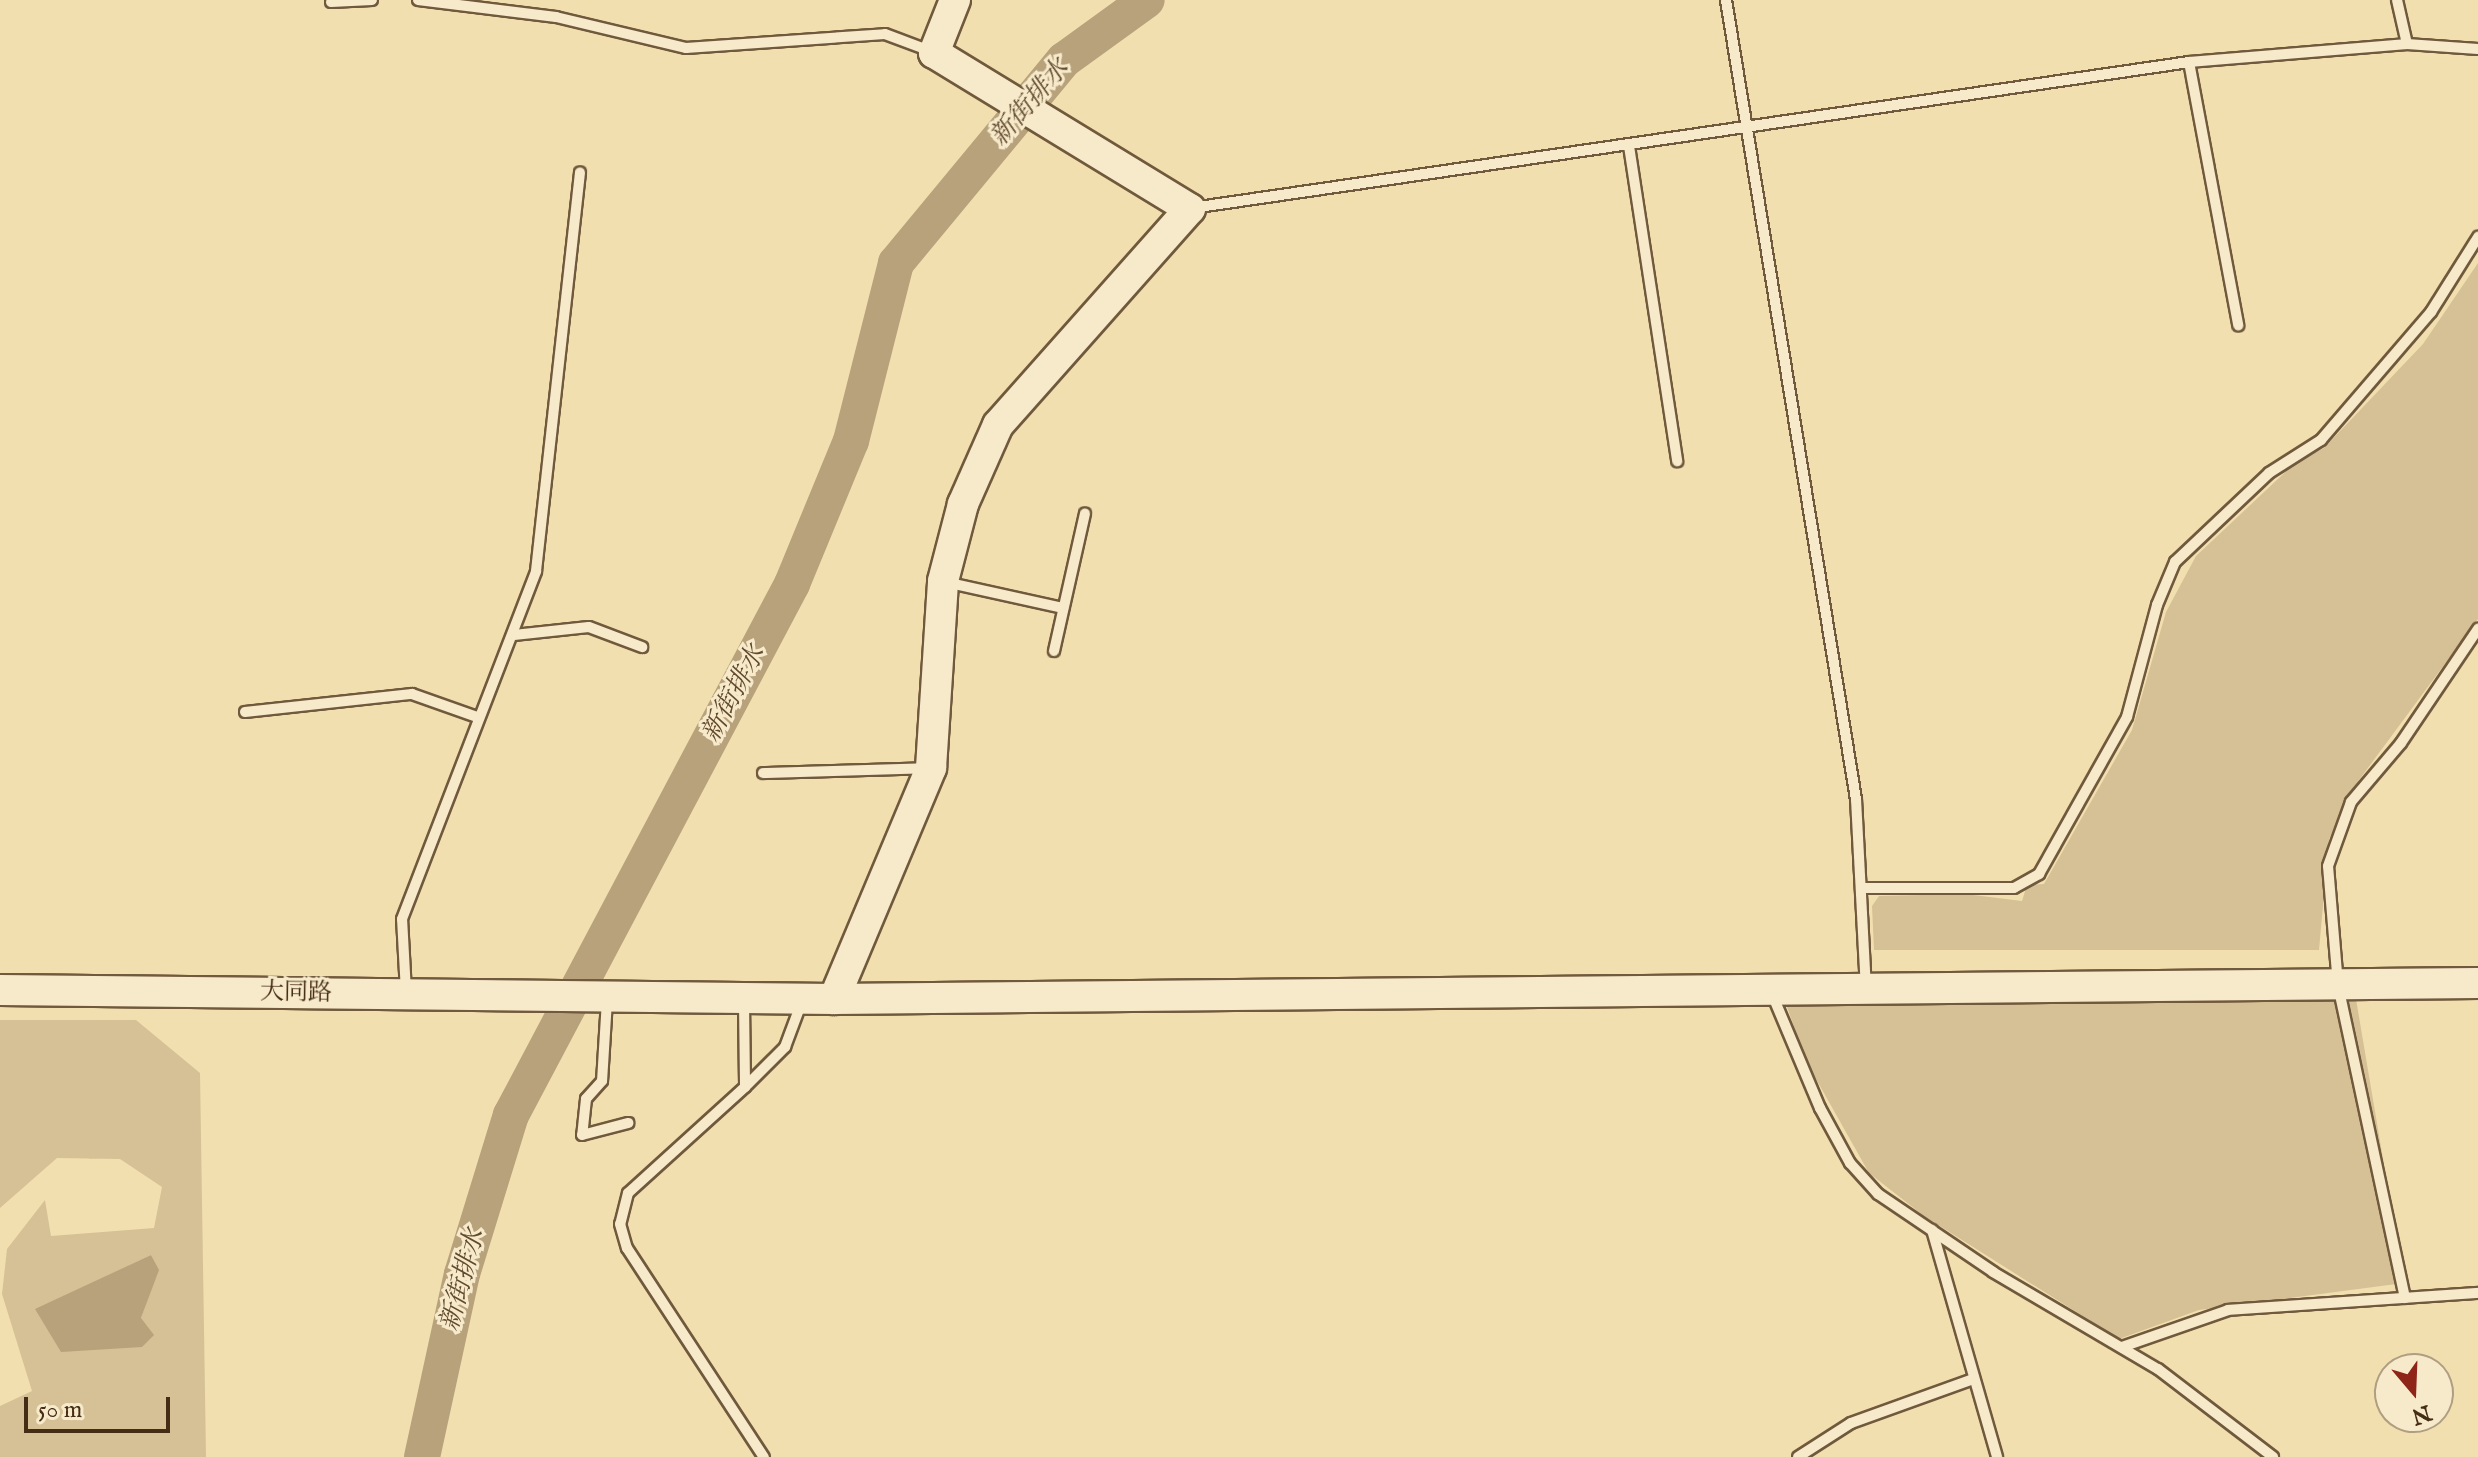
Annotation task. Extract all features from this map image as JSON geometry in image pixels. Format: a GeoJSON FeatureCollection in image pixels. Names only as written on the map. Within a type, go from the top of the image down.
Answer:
{"type":"FeatureCollection","features":[{"type":"Feature","properties":{"kind":"street"},"geometry":{"type":"LineString","coordinates":[[834,999],[931,768],[943,581],[963,504],[998,425],[1190,209],[934,53],[955,0]]}},
{"type":"Feature","properties":{"kind":"street","name":"大同路"},"geometry":{"type":"LineString","coordinates":[[0,990],[834,999],[2478,983]]}},
{"type":"Feature","properties":{"kind":"lane"},"geometry":{"type":"LineString","coordinates":[[331,2],[372,0]]}},
{"type":"Feature","properties":{"kind":"lane"},"geometry":{"type":"LineString","coordinates":[[418,0],[527,12],[686,48],[885,34],[934,53]]}},
{"type":"Feature","properties":{"kind":"lane"},"geometry":{"type":"LineString","coordinates":[[1726,0],[1751,126],[1856,799],[1867,991]]}},
{"type":"Feature","properties":{"kind":"lane"},"geometry":{"type":"LineString","coordinates":[[2397,0],[2407,44]]}},
{"type":"Feature","properties":{"kind":"lane"},"geometry":{"type":"LineString","coordinates":[[1190,209],[2189,62],[2407,44],[2478,49]]}},
{"type":"Feature","properties":{"kind":"lane"},"geometry":{"type":"LineString","coordinates":[[2189,62],[2238,325]]}},
{"type":"Feature","properties":{"kind":"lane"},"geometry":{"type":"LineString","coordinates":[[1629,146],[1677,461]]}},
{"type":"Feature","properties":{"kind":"lane"},"geometry":{"type":"LineString","coordinates":[[406,994],[402,919],[477,717],[514,635],[536,571],[580,172]]}},
{"type":"Feature","properties":{"kind":"lane"},"geometry":{"type":"LineString","coordinates":[[1862,888],[2014,888],[2039,874],[2127,717],[2157,605],[2175,562],[2269,473],[2321,440],[2431,312],[2478,237]]}},
{"type":"Feature","properties":{"kind":"lane"},"geometry":{"type":"LineString","coordinates":[[1054,651],[1085,513]]}},
{"type":"Feature","properties":{"kind":"lane"},"geometry":{"type":"LineString","coordinates":[[943,581],[1063,608]]}},
{"type":"Feature","properties":{"kind":"lane"},"geometry":{"type":"LineString","coordinates":[[514,635],[589,627],[642,647]]}},
{"type":"Feature","properties":{"kind":"lane"},"geometry":{"type":"LineString","coordinates":[[2405,1298],[2338,985],[2328,866],[2351,802],[2401,743],[2478,629]]}},
{"type":"Feature","properties":{"kind":"lane"},"geometry":{"type":"LineString","coordinates":[[245,712],[412,694],[477,717]]}},
{"type":"Feature","properties":{"kind":"lane"},"geometry":{"type":"LineString","coordinates":[[763,773],[931,768]]}},
{"type":"Feature","properties":{"kind":"lane"},"geometry":{"type":"LineString","coordinates":[[1771,992],[1820,1108],[1850,1163],[1878,1194],[2122,1347],[2273,1457]]}},
{"type":"Feature","properties":{"kind":"lane"},"geometry":{"type":"LineString","coordinates":[[599,998],[602,1081],[586,1099],[582,1135],[628,1123]]}},
{"type":"Feature","properties":{"kind":"lane"},"geometry":{"type":"LineString","coordinates":[[744,998],[745,1087]]}},
{"type":"Feature","properties":{"kind":"lane"},"geometry":{"type":"LineString","coordinates":[[764,1457],[627,1248],[620,1224],[628,1193],[785,1047],[803,998]]}},
{"type":"Feature","properties":{"kind":"lane"},"geometry":{"type":"LineString","coordinates":[[1932,1230],[1997,1457]]}},
{"type":"Feature","properties":{"kind":"lane"},"geometry":{"type":"LineString","coordinates":[[2122,1347],[2228,1310],[2478,1293]]}},
{"type":"Feature","properties":{"kind":"lane"},"geometry":{"type":"LineString","coordinates":[[1798,1457],[1851,1423],[1973,1379]]}},
{"type":"Feature","properties":{"kind":"shaded area"},"geometry":{"type":"Polygon","coordinates":[[[2478,263],[2478,619],[2359,780],[2329,839],[2319,950],[1874,950],[1872,906],[1879,896],[1965,894],[2022,901],[2027,885],[2044,884],[2132,730],[2166,612],[2196,556],[2296,462],[2324,448],[2423,344],[2478,263]]]}},
{"type":"Feature","properties":{"kind":"shaded area"},"geometry":{"type":"Polygon","coordinates":[[[2356,999],[2404,1283],[2199,1310],[2119,1339],[1924,1216],[1869,1173],[1807,1063],[1786,1004],[2356,999]]]}},
{"type":"Feature","properties":{"kind":"shaded area"},"geometry":{"type":"Polygon","coordinates":[[[0,1020],[136,1020],[200,1073],[206,1457],[0,1457],[0,1406],[32,1391],[2,1294],[7,1249],[45,1200],[51,1236],[154,1228],[162,1187],[120,1159],[57,1158],[0,1208],[0,1020]],[[151,1255],[35,1310],[141,1318],[158,1270],[151,1255]]]}},
{"type":"Feature","properties":{"kind":"shaded area"},"geometry":{"type":"Polygon","coordinates":[[[151,1255],[159,1270],[141,1318],[154,1335],[142,1347],[61,1352],[35,1309],[151,1255]]]}},
{"type":"Feature","properties":{"kind":"waterway","name":"新街排水"},"geometry":{"type":"LineString","coordinates":[[422,1457],[462,1274],[511,1115],[792,584],[851,441],[896,263],[1064,60],[1147,0]]}}]}
